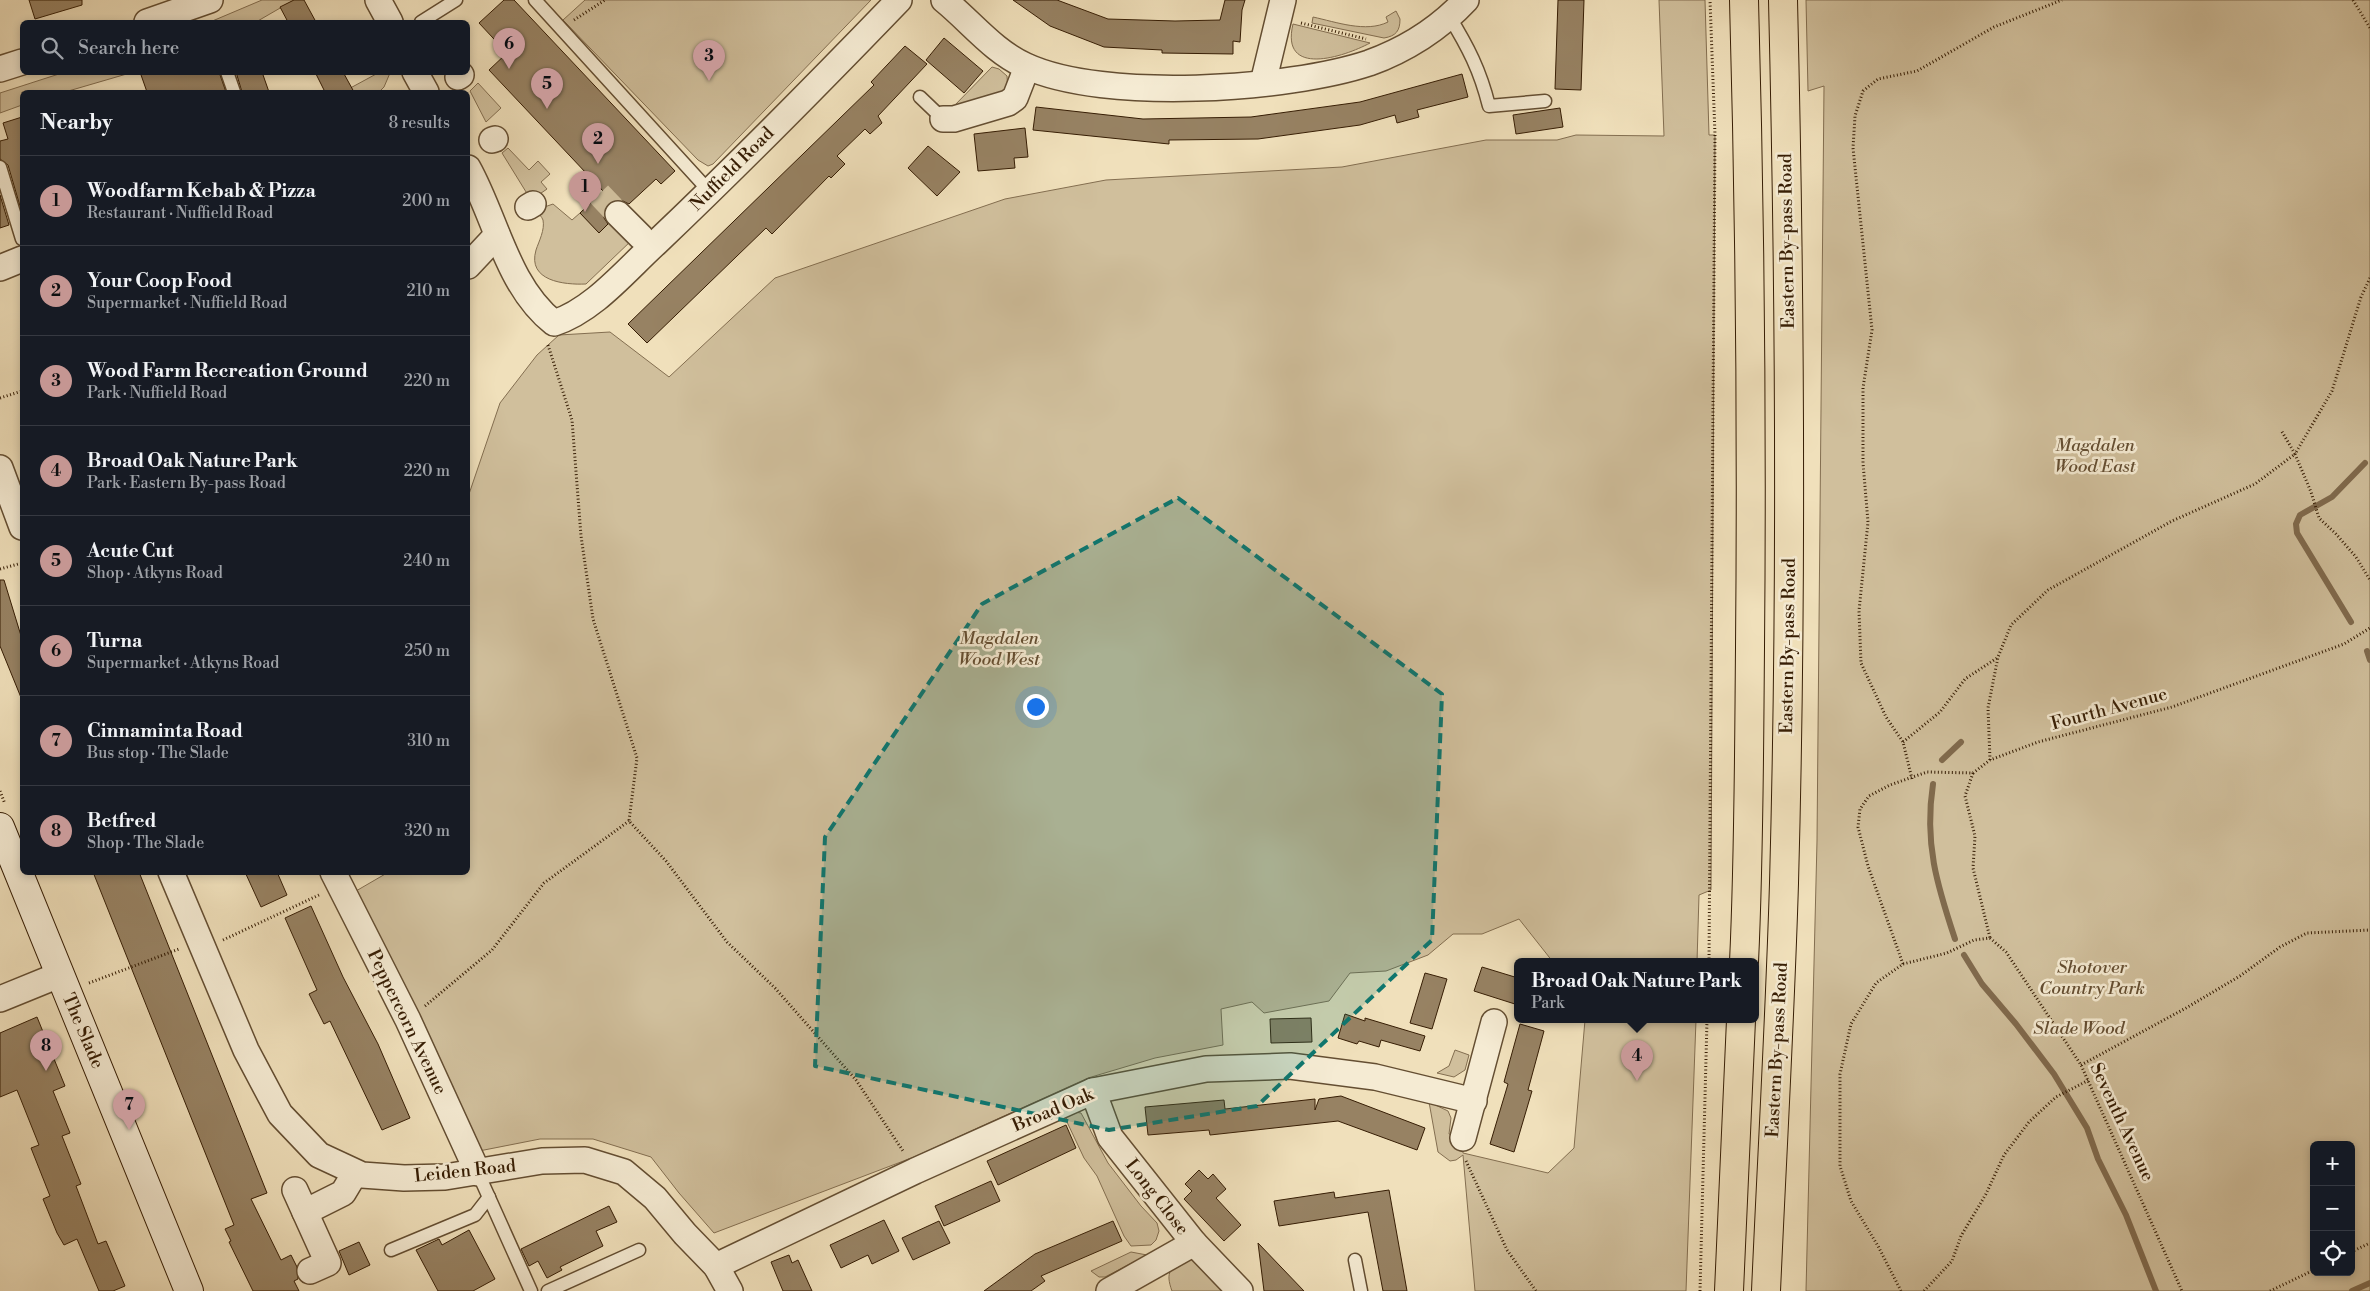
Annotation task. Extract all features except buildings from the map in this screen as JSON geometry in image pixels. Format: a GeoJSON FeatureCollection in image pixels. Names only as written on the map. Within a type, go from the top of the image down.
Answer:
{"type":"FeatureCollection","features":[{"type":"Feature","properties":{"kind":"highway","name":"Eastern By-pass Road"},"geometry":{"type":"LineString","coordinates":[[1744,0],[1750,214],[1751,538],[1748,884],[1744,958]]}},
{"type":"Feature","properties":{"kind":"highway","name":"Eastern By-pass Road"},"geometry":{"type":"LineString","coordinates":[[1766,1291],[1784,885],[1790,567],[1788,223],[1783,0]]}},
{"type":"Feature","properties":{"kind":"highway","name":"Eastern By-pass Road"},"geometry":{"type":"LineString","coordinates":[[1730,1291],[1742,1023]]}},
{"type":"Feature","properties":{"kind":"main road","name":"The Slade"},"geometry":{"type":"LineString","coordinates":[[0,827],[189,1291]]}},
{"type":"Feature","properties":{"kind":"street"},"geometry":{"type":"LineString","coordinates":[[153,20],[210,0]]}},
{"type":"Feature","properties":{"kind":"street"},"geometry":{"type":"LineString","coordinates":[[378,0],[389,20]]}},
{"type":"Feature","properties":{"kind":"street","name":"Nuffield Road"},"geometry":{"type":"LineString","coordinates":[[554,323],[569,318],[592,302],[710,192],[899,0]]}},
{"type":"Feature","properties":{"kind":"street"},"geometry":{"type":"LineString","coordinates":[[944,0],[999,49],[1027,67],[1061,76],[1116,85],[1202,88],[1264,83],[1339,72],[1370,62],[1403,48],[1431,31],[1458,8]]}},
{"type":"Feature","properties":{"kind":"street"},"geometry":{"type":"LineString","coordinates":[[1264,83],[1281,9]]}},
{"type":"Feature","properties":{"kind":"street"},"geometry":{"type":"LineString","coordinates":[[0,69],[20,63]]}},
{"type":"Feature","properties":{"kind":"street"},"geometry":{"type":"LineString","coordinates":[[943,119],[954,119],[1008,103],[1015,98],[1027,67]]}},
{"type":"Feature","properties":{"kind":"street"},"geometry":{"type":"LineString","coordinates":[[470,173],[497,236],[520,282],[539,310],[554,323]]}},
{"type":"Feature","properties":{"kind":"street"},"geometry":{"type":"LineString","coordinates":[[618,214],[640,237]]}},
{"type":"Feature","properties":{"kind":"street"},"geometry":{"type":"LineString","coordinates":[[470,264],[497,236]]}},
{"type":"Feature","properties":{"kind":"street"},"geometry":{"type":"LineString","coordinates":[[0,268],[20,260]]}},
{"type":"Feature","properties":{"kind":"street"},"geometry":{"type":"LineString","coordinates":[[0,468],[20,522]]}},
{"type":"Feature","properties":{"kind":"street","name":"Leiden Road"},"geometry":{"type":"LineString","coordinates":[[172,875],[246,1050],[280,1114],[319,1155],[362,1175],[404,1178],[445,1177],[478,1173],[542,1161],[585,1160],[624,1172],[655,1198],[685,1234],[716,1266],[730,1291]]}},
{"type":"Feature","properties":{"kind":"street","name":"Peppercorn Avenue"},"geometry":{"type":"LineString","coordinates":[[336,879],[408,1020],[478,1173]]}},
{"type":"Feature","properties":{"kind":"street"},"geometry":{"type":"LineString","coordinates":[[0,999],[59,975]]}},
{"type":"Feature","properties":{"kind":"street"},"geometry":{"type":"LineString","coordinates":[[1463,1138],[1494,1022]]}},
{"type":"Feature","properties":{"kind":"street","name":"Broad Oak"},"geometry":{"type":"LineString","coordinates":[[716,1266],[915,1171],[1093,1091],[1206,1069],[1290,1066],[1375,1076],[1474,1101]]}},
{"type":"Feature","properties":{"kind":"street","name":"Long Close"},"geometry":{"type":"LineString","coordinates":[[1093,1091],[1110,1137],[1194,1243],[1240,1291]]}},
{"type":"Feature","properties":{"kind":"street"},"geometry":{"type":"LineString","coordinates":[[310,1271],[328,1263],[300,1201],[343,1193],[355,1173]]}},
{"type":"Feature","properties":{"kind":"street"},"geometry":{"type":"LineString","coordinates":[[1109,1291],[1194,1243]]}},
{"type":"Feature","properties":{"kind":"lane"},"geometry":{"type":"LineString","coordinates":[[424,20],[456,0]]}},
{"type":"Feature","properties":{"kind":"lane"},"geometry":{"type":"LineString","coordinates":[[535,0],[710,192]]}},
{"type":"Feature","properties":{"kind":"lane"},"geometry":{"type":"LineString","coordinates":[[1458,8],[1482,76],[1489,106],[1545,101]]}},
{"type":"Feature","properties":{"kind":"lane"},"geometry":{"type":"LineString","coordinates":[[228,75],[233,90]]}},
{"type":"Feature","properties":{"kind":"lane"},"geometry":{"type":"LineString","coordinates":[[920,97],[943,119]]}},
{"type":"Feature","properties":{"kind":"lane"},"geometry":{"type":"LineString","coordinates":[[0,167],[20,232]]}},
{"type":"Feature","properties":{"kind":"lane"},"geometry":{"type":"LineString","coordinates":[[478,1173],[531,1291]]}},
{"type":"Feature","properties":{"kind":"lane"},"geometry":{"type":"LineString","coordinates":[[391,1250],[475,1215],[488,1197]]}},
{"type":"Feature","properties":{"kind":"lane"},"geometry":{"type":"LineString","coordinates":[[548,1291],[639,1250]]}},
{"type":"Feature","properties":{"kind":"lane"},"geometry":{"type":"LineString","coordinates":[[1355,1260],[1361,1291]]}},
{"type":"Feature","properties":{"kind":"path"},"geometry":{"type":"LineString","coordinates":[[561,28],[605,0]]}},
{"type":"Feature","properties":{"kind":"path"},"geometry":{"type":"LineString","coordinates":[[1709,958],[1715,135],[1710,0]]}},
{"type":"Feature","properties":{"kind":"path"},"geometry":{"type":"LineString","coordinates":[[1912,779],[1903,742],[1886,717],[1861,663],[1859,611],[1868,522],[1862,463],[1862,388],[1872,330],[1853,148],[1855,116],[1862,91],[1878,79],[1917,72],[1994,27],[2062,0]]}},
{"type":"Feature","properties":{"kind":"path"},"geometry":{"type":"LineString","coordinates":[[2353,0],[2370,28]]}},
{"type":"Feature","properties":{"kind":"path"},"geometry":{"type":"LineString","coordinates":[[1281,9],[1403,48]]}},
{"type":"Feature","properties":{"kind":"path"},"geometry":{"type":"LineString","coordinates":[[1990,760],[1988,708],[1998,658],[2011,625],[2048,590],[2172,521],[2255,484],[2295,454],[2332,391],[2361,297],[2370,278]]}},
{"type":"Feature","properties":{"kind":"path"},"geometry":{"type":"LineString","coordinates":[[408,1020],[492,950],[544,884],[629,821],[637,758],[593,619],[581,536],[572,420],[547,344],[554,323]]}},
{"type":"Feature","properties":{"kind":"path"},"geometry":{"type":"LineString","coordinates":[[0,398],[20,392]]}},
{"type":"Feature","properties":{"kind":"path"},"geometry":{"type":"LineString","coordinates":[[2281,430],[2295,454],[2311,492],[2319,518],[2351,552],[2370,580]]}},
{"type":"Feature","properties":{"kind":"path"},"geometry":{"type":"LineString","coordinates":[[0,569],[20,564]]}},
{"type":"Feature","properties":{"kind":"path","name":"Fourth Avenue"},"geometry":{"type":"LineString","coordinates":[[1973,773],[1990,760],[2038,742],[2172,707],[2344,644],[2370,628]]}},
{"type":"Feature","properties":{"kind":"path"},"geometry":{"type":"LineString","coordinates":[[1903,742],[1940,712],[1965,679],[1998,658]]}},
{"type":"Feature","properties":{"kind":"path"},"geometry":{"type":"LineString","coordinates":[[1901,1291],[1878,1246],[1851,1201],[1840,1166],[1840,1074],[1851,1024],[1876,983],[1903,964],[1948,953],[1974,940],[1990,938],[1973,868],[1975,836],[1965,796],[1973,773],[1927,772],[1912,779],[1890,785],[1869,796],[1860,809],[1858,827],[1868,866],[1903,964]]}},
{"type":"Feature","properties":{"kind":"path"},"geometry":{"type":"LineString","coordinates":[[629,821],[666,861],[727,942],[775,988],[856,1080],[915,1171]]}},
{"type":"Feature","properties":{"kind":"path"},"geometry":{"type":"LineString","coordinates":[[85,985],[203,945],[336,879]]}},
{"type":"Feature","properties":{"kind":"path"},"geometry":{"type":"LineString","coordinates":[[2081,1064],[2186,1008],[2240,976],[2280,947],[2307,933],[2370,930]]}},
{"type":"Feature","properties":{"kind":"path","name":"Seventh Avenue"},"geometry":{"type":"LineString","coordinates":[[1990,938],[2006,952],[2081,1064],[2182,1291]]}},
{"type":"Feature","properties":{"kind":"path"},"geometry":{"type":"LineString","coordinates":[[1700,1291],[1707,1023]]}},
{"type":"Feature","properties":{"kind":"path"},"geometry":{"type":"LineString","coordinates":[[1924,1291],[1952,1261],[1961,1236],[1986,1194],[2004,1155],[2029,1122],[2056,1097],[2089,1080]]}},
{"type":"Feature","properties":{"kind":"path"},"geometry":{"type":"LineString","coordinates":[[1463,1138],[1463,1153],[1507,1250],[1536,1291]]}},
{"type":"Feature","properties":{"kind":"path"},"geometry":{"type":"LineString","coordinates":[[2355,1250],[2370,1243]]}},
{"type":"Feature","properties":{"kind":"path"},"geometry":{"type":"LineString","coordinates":[[2270,1291],[2310,1272]]}},
{"type":"Feature","properties":{"kind":"highlighted area"},"geometry":{"type":"Polygon","coordinates":[[[1178,498],[1442,694],[1432,940],[1257,1106],[1109,1130],[815,1066],[825,837],[982,604],[1178,498]]]}},
{"type":"Feature","properties":{"kind":"green space"},"geometry":{"type":"Polygon","coordinates":[[[262,0],[294,0],[259,20],[215,20],[262,0]]]}},
{"type":"Feature","properties":{"kind":"green space"},"geometry":{"type":"Polygon","coordinates":[[[585,0],[871,0],[713,164],[708,166],[698,160],[563,20],[585,0]]]}},
{"type":"Feature","properties":{"kind":"green space","name":"Magdalen Wood West"},"geometry":{"type":"Polygon","coordinates":[[[1659,0],[1705,0],[1709,135],[1715,135],[1711,890],[1699,895],[1697,958],[1550,958],[1519,919],[1482,934],[1453,934],[1428,955],[1386,971],[1350,973],[1329,1001],[1264,1013],[1252,1002],[1221,1009],[1223,1045],[1155,1058],[1088,1078],[914,1157],[714,1233],[651,1157],[593,1139],[540,1139],[474,1152],[356,891],[384,875],[470,875],[470,491],[500,403],[537,355],[559,335],[610,332],[669,377],[775,278],[1005,199],[1106,180],[1342,167],[1486,140],[1557,140],[1576,135],[1664,136],[1659,0]]]}},
{"type":"Feature","properties":{"kind":"green space","name":"Shotover Country Park"},"geometry":{"type":"Polygon","coordinates":[[[1806,0],[2370,0],[2370,1291],[1806,1291],[1817,841],[1824,86],[1808,91],[1806,0]]]}},
{"type":"Feature","properties":{"kind":"green space"},"geometry":{"type":"Polygon","coordinates":[[[1396,11],[1400,19],[1398,30],[1392,36],[1384,38],[1312,23],[1313,17],[1351,26],[1370,27],[1388,22],[1386,17],[1396,11]]]}},
{"type":"Feature","properties":{"kind":"green space"},"geometry":{"type":"Polygon","coordinates":[[[1293,24],[1370,43],[1345,54],[1317,59],[1305,57],[1296,52],[1292,41],[1293,24]]]}},
{"type":"Feature","properties":{"kind":"green space"},"geometry":{"type":"Polygon","coordinates":[[[992,67],[999,69],[1007,76],[1008,92],[954,106],[992,67]]]}},
{"type":"Feature","properties":{"kind":"green space"},"geometry":{"type":"Polygon","coordinates":[[[56,75],[123,75],[72,90],[20,90],[20,106],[0,113],[0,93],[56,75]]]}},
{"type":"Feature","properties":{"kind":"green space"},"geometry":{"type":"Polygon","coordinates":[[[374,75],[389,75],[381,90],[347,90],[374,75]]]}},
{"type":"Feature","properties":{"kind":"green space"},"geometry":{"type":"Polygon","coordinates":[[[478,83],[501,108],[486,122],[470,91],[478,83]]]}},
{"type":"Feature","properties":{"kind":"green space"},"geometry":{"type":"Polygon","coordinates":[[[508,148],[529,170],[538,161],[550,174],[541,182],[547,189],[531,200],[502,153],[508,148]]]}},
{"type":"Feature","properties":{"kind":"green space"},"geometry":{"type":"Polygon","coordinates":[[[553,204],[572,220],[580,213],[599,232],[616,217],[632,240],[586,284],[558,282],[549,279],[537,269],[535,260],[543,228],[542,219],[536,210],[553,204]]]}},
{"type":"Feature","properties":{"kind":"green space"},"geometry":{"type":"Polygon","coordinates":[[[1585,1023],[1696,1023],[1686,1291],[1475,1291],[1463,1155],[1456,1160],[1450,1161],[1438,1152],[1429,1102],[1448,1111],[1451,1118],[1449,1134],[1460,1136],[1463,1153],[1548,1173],[1574,1148],[1585,1023]]]}},
{"type":"Feature","properties":{"kind":"green space"},"geometry":{"type":"Polygon","coordinates":[[[1455,1050],[1469,1055],[1465,1070],[1454,1077],[1437,1073],[1449,1066],[1455,1050]]]}},
{"type":"Feature","properties":{"kind":"green space"},"geometry":{"type":"Polygon","coordinates":[[[1074,1112],[1081,1113],[1108,1163],[1141,1206],[1157,1223],[1159,1231],[1156,1240],[1151,1245],[1131,1246],[1124,1236],[1097,1176],[1084,1158],[1067,1122],[1066,1117],[1074,1112]]]}},
{"type":"Feature","properties":{"kind":"green space"},"geometry":{"type":"Polygon","coordinates":[[[1131,1252],[1147,1255],[1105,1277],[1099,1277],[1091,1271],[1131,1252]]]}},
{"type":"Feature","properties":{"kind":"green space"},"geometry":{"type":"Polygon","coordinates":[[[1187,1259],[1195,1259],[1226,1291],[1172,1291],[1169,1279],[1170,1271],[1187,1259]]]}},
{"type":"Feature","properties":{"kind":"waterway"},"geometry":{"type":"LineString","coordinates":[[2351,622],[2297,533],[2296,524],[2300,515],[2332,497],[2365,463]]}},
{"type":"Feature","properties":{"kind":"waterway"},"geometry":{"type":"LineString","coordinates":[[2367,651],[2370,660]]}},
{"type":"Feature","properties":{"kind":"waterway"},"geometry":{"type":"LineString","coordinates":[[1942,760],[1961,742]]}},
{"type":"Feature","properties":{"kind":"waterway"},"geometry":{"type":"LineString","coordinates":[[1933,784],[1930,826],[1931,845],[1938,882],[1955,939]]}},
{"type":"Feature","properties":{"kind":"waterway"},"geometry":{"type":"LineString","coordinates":[[1964,955],[1982,984],[2016,1024],[2054,1074],[2087,1128],[2098,1159],[2126,1215],[2156,1291]]}},
{"type":"Feature","properties":{"kind":"waterway"},"geometry":{"type":"LineString","coordinates":[[2352,1291],[2370,1283]]}},
{"type":"Feature","properties":{"kind":"tunnel"},"geometry":{"type":"LineString","coordinates":[[599,194],[618,214]]}},
{"type":"Feature","properties":{"kind":"place","name":"Turna"},"geometry":{"type":"Point","coordinates":[509,69]}},
{"type":"Feature","properties":{"kind":"place","name":"Wood Farm Recreation Ground"},"geometry":{"type":"Point","coordinates":[709,81]}},
{"type":"Feature","properties":{"kind":"place","name":"Acute Cut"},"geometry":{"type":"Point","coordinates":[547,109]}},
{"type":"Feature","properties":{"kind":"place","name":"Your Coop Food"},"geometry":{"type":"Point","coordinates":[598,164]}},
{"type":"Feature","properties":{"kind":"place","name":"Woodfarm Kebab & Pizza"},"geometry":{"type":"Point","coordinates":[585,212]}},
{"type":"Feature","properties":{"kind":"place","name":"Betfred"},"geometry":{"type":"Point","coordinates":[46,1071]}},
{"type":"Feature","properties":{"kind":"place","name":"Broad Oak Nature Park"},"geometry":{"type":"Point","coordinates":[1637,1081]}},
{"type":"Feature","properties":{"kind":"place","name":"Cinnaminta Road"},"geometry":{"type":"Point","coordinates":[129,1130]}},
{"type":"Feature","properties":{"kind":"park label","name":"Magdalen Wood East"},"geometry":{"type":"Point","coordinates":[2095,455]}},
{"type":"Feature","properties":{"kind":"park label","name":"Slade Wood"},"geometry":{"type":"Point","coordinates":[2079,1028]}}]}
